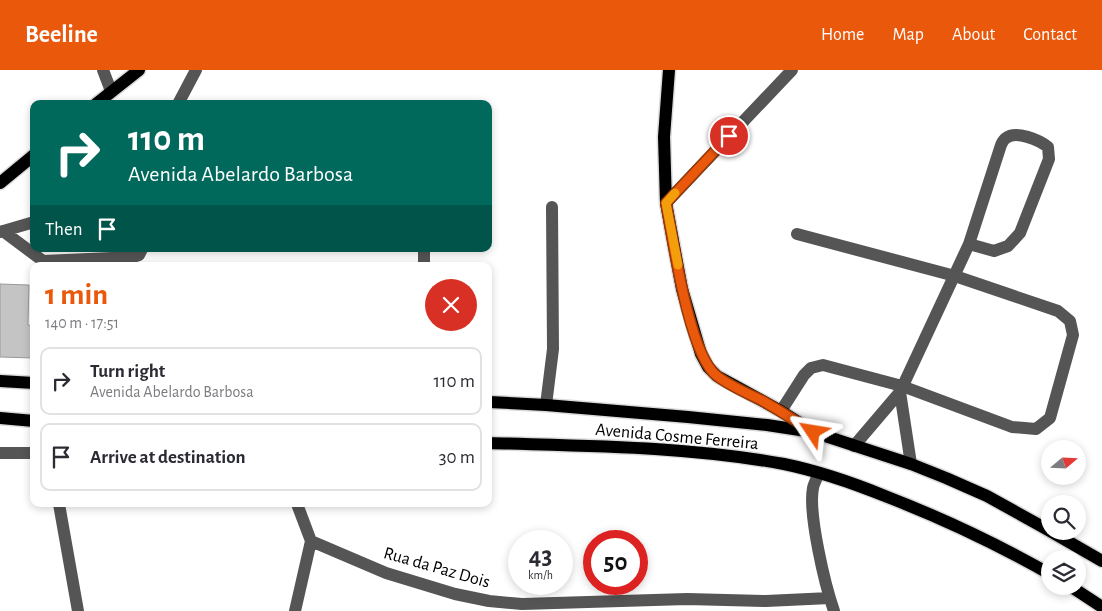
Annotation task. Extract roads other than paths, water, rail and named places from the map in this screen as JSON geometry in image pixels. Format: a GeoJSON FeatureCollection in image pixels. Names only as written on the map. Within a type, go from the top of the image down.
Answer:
{"type":"FeatureCollection","features":[{"type":"Feature","properties":{"kind":"main road"},"geometry":{"type":"LineString","coordinates":[[101,100],[139,70]]}},
{"type":"Feature","properties":{"kind":"main road"},"geometry":{"type":"LineString","coordinates":[[669,70],[664,137],[666,203],[682,289],[701,354],[708,367],[717,376],[781,411],[813,432]]}},
{"type":"Feature","properties":{"kind":"main road"},"geometry":{"type":"LineString","coordinates":[[0,183],[30,158]]}},
{"type":"Feature","properties":{"kind":"main road"},"geometry":{"type":"LineString","coordinates":[[0,381],[30,383]]}},
{"type":"Feature","properties":{"kind":"main road","name":"Avenida Cosme Ferreira"},"geometry":{"type":"LineString","coordinates":[[492,402],[546,405],[766,425],[813,432],[911,464],[987,496],[1041,526]]}},
{"type":"Feature","properties":{"kind":"main road"},"geometry":{"type":"LineString","coordinates":[[0,418],[30,420]]}},
{"type":"Feature","properties":{"kind":"main road","name":"Avenida Cosme Ferreira"},"geometry":{"type":"LineString","coordinates":[[492,443],[685,451],[784,465],[819,473],[865,488],[918,509],[1009,550],[1041,569]]}},
{"type":"Feature","properties":{"kind":"main road","name":"Avenida Cosme Ferreira"},"geometry":{"type":"LineString","coordinates":[[1066,540],[1102,561]]}},
{"type":"Feature","properties":{"kind":"main road"},"geometry":{"type":"LineString","coordinates":[[1084,595],[1102,607]]}},
{"type":"Feature","properties":{"kind":"street"},"geometry":{"type":"LineString","coordinates":[[103,70],[111,91]]}},
{"type":"Feature","properties":{"kind":"street"},"geometry":{"type":"LineString","coordinates":[[180,100],[196,70]]}},
{"type":"Feature","properties":{"kind":"street"},"geometry":{"type":"LineString","coordinates":[[666,203],[792,70]]}},
{"type":"Feature","properties":{"kind":"street"},"geometry":{"type":"LineString","coordinates":[[854,446],[901,389],[969,244],[1001,145],[1006,138],[1016,135],[1039,140],[1048,147],[1049,159],[1020,233],[1008,246],[994,251],[969,244]]}},
{"type":"Feature","properties":{"kind":"street"},"geometry":{"type":"LineString","coordinates":[[546,405],[553,349],[552,207]]}},
{"type":"Feature","properties":{"kind":"street"},"geometry":{"type":"LineString","coordinates":[[2,232],[30,223]]}},
{"type":"Feature","properties":{"kind":"street"},"geometry":{"type":"LineString","coordinates":[[2,232],[40,262]]}},
{"type":"Feature","properties":{"kind":"street"},"geometry":{"type":"LineString","coordinates":[[781,411],[804,375],[811,368],[823,365],[901,389],[1012,427],[1036,430],[1050,418],[1073,335],[1070,321],[1058,311],[955,276],[797,234]]}},
{"type":"Feature","properties":{"kind":"street"},"geometry":{"type":"LineString","coordinates":[[112,262],[139,255],[140,252]]}},
{"type":"Feature","properties":{"kind":"street"},"geometry":{"type":"LineString","coordinates":[[901,389],[911,464]]}},
{"type":"Feature","properties":{"kind":"street"},"geometry":{"type":"LineString","coordinates":[[0,452],[30,453]]}},
{"type":"Feature","properties":{"kind":"street"},"geometry":{"type":"LineString","coordinates":[[819,473],[813,487],[813,505],[820,552],[834,611]]}},
{"type":"Feature","properties":{"kind":"street"},"geometry":{"type":"LineString","coordinates":[[60,507],[78,611]]}},
{"type":"Feature","properties":{"kind":"street"},"geometry":{"type":"LineString","coordinates":[[295,611],[311,541],[298,507]]}},
{"type":"Feature","properties":{"kind":"street","name":"Rua da Paz Dois"},"geometry":{"type":"LineString","coordinates":[[311,541],[386,573],[455,594],[489,601],[522,604],[766,606],[830,598]]}}]}
